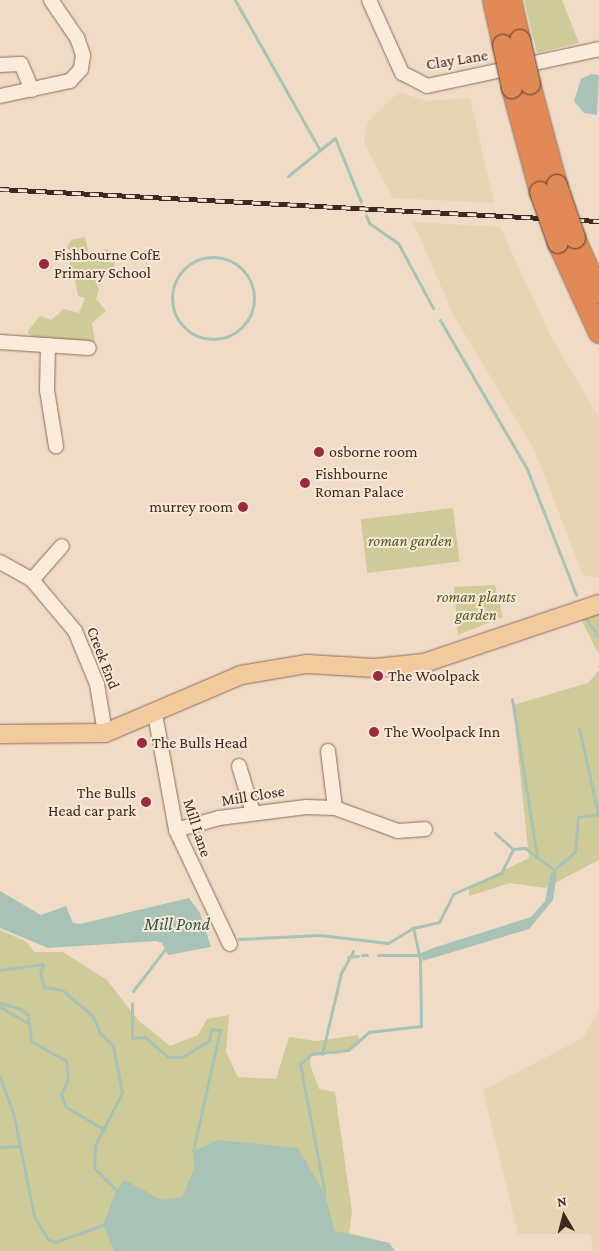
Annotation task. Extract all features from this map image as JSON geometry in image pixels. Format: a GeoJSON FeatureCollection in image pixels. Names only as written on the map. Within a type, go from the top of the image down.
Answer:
{"type":"FeatureCollection","features":[{"type":"Feature","properties":{"kind":"highway"},"geometry":{"type":"LineString","coordinates":[[493,0],[511,43],[548,188],[599,333]]}},
{"type":"Feature","properties":{"kind":"highway"},"geometry":{"type":"LineString","coordinates":[[511,0],[511,43]]}},
{"type":"Feature","properties":{"kind":"highway"},"geometry":{"type":"LineString","coordinates":[[567,240],[599,293]]}},
{"type":"Feature","properties":{"kind":"main road"},"geometry":{"type":"LineString","coordinates":[[0,734],[105,733],[155,714],[241,676],[307,664],[375,668],[424,663],[599,604]]}},
{"type":"Feature","properties":{"kind":"street"},"geometry":{"type":"LineString","coordinates":[[0,96],[70,81],[81,69],[83,55],[77,38],[51,0]]}},
{"type":"Feature","properties":{"kind":"street","name":"Clay Lane"},"geometry":{"type":"LineString","coordinates":[[369,0],[402,73],[427,86],[599,49]]}},
{"type":"Feature","properties":{"kind":"street"},"geometry":{"type":"LineString","coordinates":[[0,65],[21,64],[32,90]]}},
{"type":"Feature","properties":{"kind":"street"},"geometry":{"type":"LineString","coordinates":[[0,342],[90,348]]}},
{"type":"Feature","properties":{"kind":"street"},"geometry":{"type":"LineString","coordinates":[[48,345],[48,400],[56,446]]}},
{"type":"Feature","properties":{"kind":"street"},"geometry":{"type":"LineString","coordinates":[[32,580],[62,546]]}},
{"type":"Feature","properties":{"kind":"street","name":"Creek End"},"geometry":{"type":"LineString","coordinates":[[0,562],[32,580],[74,631],[97,684],[105,733]]}},
{"type":"Feature","properties":{"kind":"street","name":"Mill Lane"},"geometry":{"type":"LineString","coordinates":[[155,714],[176,830],[230,944]]}},
{"type":"Feature","properties":{"kind":"street"},"geometry":{"type":"LineString","coordinates":[[328,751],[335,808]]}},
{"type":"Feature","properties":{"kind":"street"},"geometry":{"type":"LineString","coordinates":[[239,766],[253,812]]}},
{"type":"Feature","properties":{"kind":"street","name":"Mill Close"},"geometry":{"type":"LineString","coordinates":[[176,830],[253,812],[335,808],[398,831],[425,829]]}},
{"type":"Feature","properties":{"kind":"shaded area"},"geometry":{"type":"Polygon","coordinates":[[[399,92],[426,101],[470,98],[494,203],[393,198],[364,143],[367,123],[399,92]]]}},
{"type":"Feature","properties":{"kind":"shaded area"},"geometry":{"type":"Polygon","coordinates":[[[413,222],[500,227],[551,337],[599,418],[599,578],[583,575],[534,449],[454,316],[413,222]]]}},
{"type":"Feature","properties":{"kind":"shaded area"},"geometry":{"type":"Polygon","coordinates":[[[599,1010],[599,1251],[593,1251],[590,1234],[518,1234],[483,1090],[583,1038],[599,1010]]]}},
{"type":"Feature","properties":{"kind":"green space"},"geometry":{"type":"Polygon","coordinates":[[[524,0],[562,0],[579,43],[537,53],[524,0]]]}},
{"type":"Feature","properties":{"kind":"green space"},"geometry":{"type":"Polygon","coordinates":[[[85,237],[89,254],[108,249],[115,260],[114,270],[95,281],[99,289],[96,299],[106,311],[92,323],[95,341],[87,350],[35,340],[27,332],[40,316],[51,320],[64,309],[79,313],[85,298],[78,296],[73,269],[68,270],[72,253],[67,247],[71,240],[85,237]]]}},
{"type":"Feature","properties":{"kind":"green space","name":"roman garden"},"geometry":{"type":"Polygon","coordinates":[[[453,508],[460,562],[367,573],[361,519],[453,508]]]}},
{"type":"Feature","properties":{"kind":"green space","name":"roman plants garden"},"geometry":{"type":"Polygon","coordinates":[[[495,585],[503,617],[458,635],[454,587],[495,585]]]}},
{"type":"Feature","properties":{"kind":"green space"},"geometry":{"type":"Polygon","coordinates":[[[599,609],[599,655],[578,613],[599,609]]]}},
{"type":"Feature","properties":{"kind":"green space"},"geometry":{"type":"Polygon","coordinates":[[[599,670],[599,860],[545,888],[510,883],[469,896],[469,887],[529,858],[513,705],[588,683],[599,670]]]}},
{"type":"Feature","properties":{"kind":"green space"},"geometry":{"type":"Polygon","coordinates":[[[0,930],[27,942],[34,952],[63,952],[107,980],[138,1020],[170,1046],[198,1035],[207,1019],[229,1015],[226,1052],[238,1077],[276,1079],[289,1037],[317,1041],[358,1035],[360,1044],[338,1054],[311,1054],[310,1064],[319,1089],[335,1092],[352,1212],[349,1233],[389,1243],[395,1251],[335,1231],[325,1195],[169,1251],[0,1251],[0,930]]]}},
{"type":"Feature","properties":{"kind":"water"},"geometry":{"type":"Polygon","coordinates":[[[591,74],[599,75],[597,115],[584,113],[574,101],[581,79],[591,74]]]}},
{"type":"Feature","properties":{"kind":"water"},"geometry":{"type":"Polygon","coordinates":[[[551,872],[557,874],[553,900],[529,929],[423,961],[421,953],[531,917],[545,901],[551,872]]]}},
{"type":"Feature","properties":{"kind":"water","name":"Mill Pond"},"geometry":{"type":"Polygon","coordinates":[[[0,891],[41,915],[66,906],[73,923],[80,924],[189,898],[200,913],[211,947],[168,955],[162,943],[156,941],[48,948],[0,928],[0,891]]]}},
{"type":"Feature","properties":{"kind":"water"},"geometry":{"type":"Polygon","coordinates":[[[218,1140],[298,1148],[325,1194],[335,1231],[389,1243],[395,1251],[114,1251],[103,1225],[116,1190],[125,1180],[162,1200],[182,1197],[194,1169],[193,1151],[218,1140]]]}},
{"type":"Feature","properties":{"kind":"waterway"},"geometry":{"type":"LineString","coordinates":[[235,0],[320,150]]}},
{"type":"Feature","properties":{"kind":"waterway"},"geometry":{"type":"LineString","coordinates":[[288,176],[335,138],[361,202]]}},
{"type":"Feature","properties":{"kind":"waterway"},"geometry":{"type":"LineString","coordinates":[[366,215],[369,223],[398,243],[433,308]]}},
{"type":"Feature","properties":{"kind":"waterway"},"geometry":{"type":"LineString","coordinates":[[213,257],[229,260],[242,269],[251,282],[254,298],[251,314],[242,327],[229,336],[213,339],[197,336],[184,327],[175,314],[172,298],[175,282],[184,269],[197,260],[213,257]]}},
{"type":"Feature","properties":{"kind":"waterway"},"geometry":{"type":"LineString","coordinates":[[440,320],[527,469],[576,595]]}},
{"type":"Feature","properties":{"kind":"waterway"},"geometry":{"type":"LineString","coordinates":[[585,617],[599,637]]}},
{"type":"Feature","properties":{"kind":"waterway"},"geometry":{"type":"LineString","coordinates":[[512,699],[537,857]]}},
{"type":"Feature","properties":{"kind":"waterway"},"geometry":{"type":"LineString","coordinates":[[579,728],[598,814]]}},
{"type":"Feature","properties":{"kind":"waterway"},"geometry":{"type":"LineString","coordinates":[[554,877],[554,870],[575,852],[578,817],[599,814]]}},
{"type":"Feature","properties":{"kind":"waterway"},"geometry":{"type":"LineString","coordinates":[[495,833],[513,849]]}},
{"type":"Feature","properties":{"kind":"waterway"},"geometry":{"type":"LineString","coordinates":[[239,939],[320,935],[388,943],[413,928],[439,922],[453,894],[501,873],[513,849],[525,848],[554,870]]}},
{"type":"Feature","properties":{"kind":"waterway"},"geometry":{"type":"LineString","coordinates":[[325,1194],[300,1064],[311,1054],[348,1050],[369,1032],[421,1026],[420,960],[413,928]]}},
{"type":"Feature","properties":{"kind":"waterway"},"geometry":{"type":"LineString","coordinates":[[133,991],[166,948]]}},
{"type":"Feature","properties":{"kind":"waterway"},"geometry":{"type":"LineString","coordinates":[[322,1054],[341,973],[353,951]]}},
{"type":"Feature","properties":{"kind":"waterway"},"geometry":{"type":"LineString","coordinates":[[362,955],[367,955]]}},
{"type":"Feature","properties":{"kind":"waterway"},"geometry":{"type":"LineString","coordinates":[[378,955],[426,955]]}},
{"type":"Feature","properties":{"kind":"waterway"},"geometry":{"type":"LineString","coordinates":[[348,957],[358,956]]}},
{"type":"Feature","properties":{"kind":"waterway"},"geometry":{"type":"LineString","coordinates":[[0,970],[43,964],[40,973],[44,987],[62,990],[92,1015],[100,1033],[113,1046],[122,1093],[95,1145],[94,1168],[116,1190]]}},
{"type":"Feature","properties":{"kind":"waterway"},"geometry":{"type":"LineString","coordinates":[[0,1003],[21,1009],[28,1015],[31,1041],[66,1061],[68,1079],[61,1094],[66,1107],[105,1130]]}},
{"type":"Feature","properties":{"kind":"waterway"},"geometry":{"type":"LineString","coordinates":[[132,1003],[132,1038],[145,1037],[168,1057],[182,1057],[209,1041],[211,1029],[220,1030],[193,1151]]}},
{"type":"Feature","properties":{"kind":"waterway"},"geometry":{"type":"LineString","coordinates":[[0,1007],[29,1024]]}},
{"type":"Feature","properties":{"kind":"waterway"},"geometry":{"type":"LineString","coordinates":[[0,1077],[13,1112],[34,1216],[48,1239],[55,1242],[103,1225]]}},
{"type":"Feature","properties":{"kind":"waterway"},"geometry":{"type":"LineString","coordinates":[[0,1147],[19,1146]]}},
{"type":"Feature","properties":{"kind":"railway"},"geometry":{"type":"LineString","coordinates":[[0,189],[599,221]]}},
{"type":"Feature","properties":{"kind":"place","name":"Fishbourne CofE Primary School"},"geometry":{"type":"Point","coordinates":[44,264]}},
{"type":"Feature","properties":{"kind":"place","name":"osborne room"},"geometry":{"type":"Point","coordinates":[319,452]}},
{"type":"Feature","properties":{"kind":"place","name":"Fishbourne Roman Palace"},"geometry":{"type":"Point","coordinates":[305,483]}},
{"type":"Feature","properties":{"kind":"place","name":"murrey room"},"geometry":{"type":"Point","coordinates":[243,507]}},
{"type":"Feature","properties":{"kind":"place","name":"The Woolpack"},"geometry":{"type":"Point","coordinates":[378,676]}},
{"type":"Feature","properties":{"kind":"place","name":"The Woolpack Inn"},"geometry":{"type":"Point","coordinates":[374,732]}},
{"type":"Feature","properties":{"kind":"place","name":"The Bulls Head"},"geometry":{"type":"Point","coordinates":[142,743]}},
{"type":"Feature","properties":{"kind":"place","name":"The Bulls Head car park"},"geometry":{"type":"Point","coordinates":[146,802]}}]}
